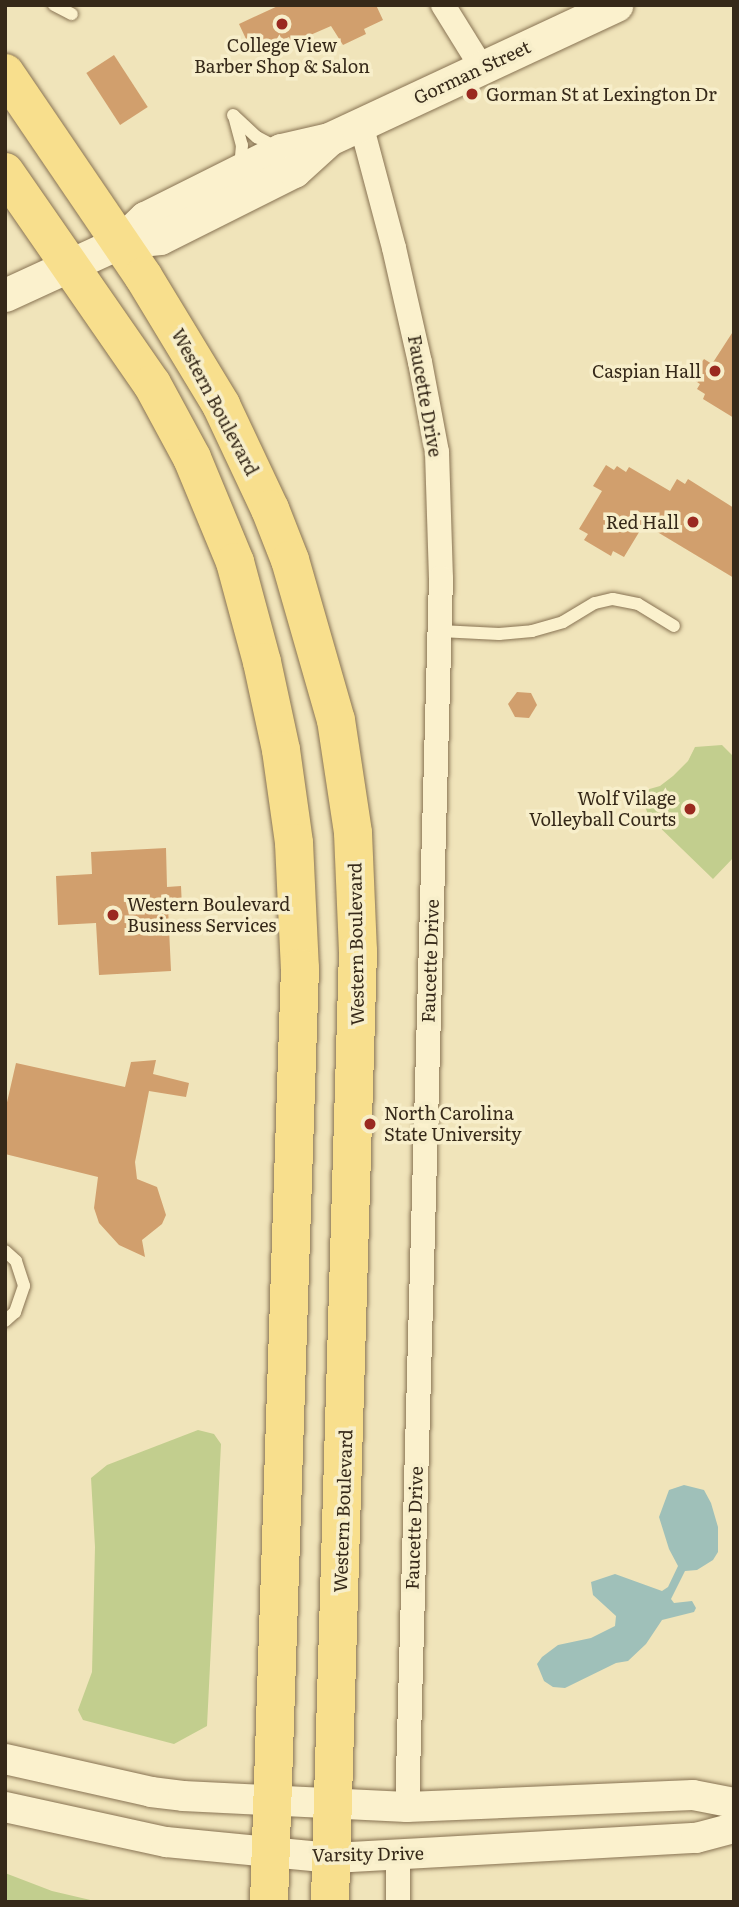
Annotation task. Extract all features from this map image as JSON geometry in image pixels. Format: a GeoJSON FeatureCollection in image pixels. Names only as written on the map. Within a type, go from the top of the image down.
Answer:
{"type":"FeatureCollection","features":[{"type":"Feature","properties":{"kind":"main road","name":"Gorman Street"},"geometry":{"type":"LineString","coordinates":[[5,295],[120,242],[145,218],[281,150],[329,139],[616,5]]}},
{"type":"Feature","properties":{"kind":"main road","name":"Western Boulevard"},"geometry":{"type":"LineString","coordinates":[[5,73],[120,242],[220,405],[270,509],[290,560],[329,696],[347,784],[357,875],[358,951],[330,1902]]}},
{"type":"Feature","properties":{"kind":"main road","name":"Gorman Street"},"geometry":{"type":"LineString","coordinates":[[120,242],[160,239],[294,171],[329,139]]}},
{"type":"Feature","properties":{"kind":"main road"},"geometry":{"type":"LineString","coordinates":[[5,172],[152,384],[208,491],[235,562],[262,662],[288,797],[299,898],[300,968],[269,1902]]}},
{"type":"Feature","properties":{"kind":"street"},"geometry":{"type":"LineString","coordinates":[[443,5],[482,68]]}},
{"type":"Feature","properties":{"kind":"street","name":"Faucette Drive"},"geometry":{"type":"LineString","coordinates":[[361,124],[403,286],[437,452],[440,631],[407,1807]]}},
{"type":"Feature","properties":{"kind":"street"},"geometry":{"type":"LineString","coordinates":[[5,1759],[151,1792],[407,1807],[693,1795],[734,1803]]}},
{"type":"Feature","properties":{"kind":"street","name":"Varsity Drive"},"geometry":{"type":"LineString","coordinates":[[5,1807],[166,1842],[332,1858],[696,1838],[734,1828]]}},
{"type":"Feature","properties":{"kind":"street"},"geometry":{"type":"LineString","coordinates":[[398,1854],[398,1902]]}},
{"type":"Feature","properties":{"kind":"lane"},"geometry":{"type":"LineString","coordinates":[[54,5],[72,14]]}},
{"type":"Feature","properties":{"kind":"lane"},"geometry":{"type":"LineString","coordinates":[[240,171],[242,145],[233,115],[257,136],[281,150]]}},
{"type":"Feature","properties":{"kind":"lane"},"geometry":{"type":"LineString","coordinates":[[440,631],[499,634],[532,631],[563,622],[596,603],[613,599],[638,604],[674,626]]}},
{"type":"Feature","properties":{"kind":"lane"},"geometry":{"type":"LineString","coordinates":[[5,1251],[16,1261],[24,1286],[15,1312],[5,1321]]}},
{"type":"Feature","properties":{"kind":"green space","name":"Wolf Vilage Volleyball Courts"},"geometry":{"type":"Polygon","coordinates":[[[722,745],[734,757],[734,857],[713,879],[649,817],[643,801],[646,790],[660,786],[673,776],[688,761],[695,747],[722,745]]]}},
{"type":"Feature","properties":{"kind":"green space"},"geometry":{"type":"Polygon","coordinates":[[[198,1430],[214,1434],[221,1444],[207,1726],[174,1744],[83,1720],[78,1710],[92,1672],[95,1547],[91,1478],[107,1465],[198,1430]]]}},
{"type":"Feature","properties":{"kind":"green space"},"geometry":{"type":"Polygon","coordinates":[[[5,1873],[52,1891],[99,1902],[5,1902],[5,1873]]]}},
{"type":"Feature","properties":{"kind":"water"},"geometry":{"type":"Polygon","coordinates":[[[684,1485],[704,1490],[718,1527],[718,1552],[713,1560],[697,1570],[685,1571],[671,1599],[674,1603],[692,1601],[696,1608],[694,1612],[662,1620],[646,1644],[628,1661],[616,1663],[565,1688],[553,1687],[544,1681],[537,1664],[542,1657],[558,1645],[591,1638],[615,1626],[616,1616],[593,1595],[591,1582],[615,1574],[662,1591],[668,1587],[678,1566],[669,1549],[659,1517],[669,1490],[684,1485]]]}},
{"type":"Feature","properties":{"kind":"building"},"geometry":{"type":"Polygon","coordinates":[[[280,5],[376,5],[383,20],[364,29],[366,34],[343,45],[331,26],[292,43],[289,37],[253,54],[239,24],[280,5]]]}},
{"type":"Feature","properties":{"kind":"building"},"geometry":{"type":"Polygon","coordinates":[[[114,55],[148,107],[120,125],[86,73],[114,55]]]}},
{"type":"Feature","properties":{"kind":"building","name":"Caspian Hall"},"geometry":{"type":"Polygon","coordinates":[[[734,330],[734,418],[703,399],[705,394],[697,389],[700,384],[691,378],[704,359],[712,364],[734,330]]]}},
{"type":"Feature","properties":{"kind":"building","name":"Red Hall"},"geometry":{"type":"Polygon","coordinates":[[[606,465],[614,470],[617,466],[626,472],[629,467],[670,491],[677,479],[685,484],[688,479],[734,508],[734,578],[644,524],[624,557],[613,551],[611,556],[584,540],[588,534],[579,529],[602,491],[593,486],[606,465]]]}},
{"type":"Feature","properties":{"kind":"building"},"geometry":{"type":"Polygon","coordinates":[[[517,692],[531,693],[537,705],[529,718],[515,717],[508,704],[517,692]]]}},
{"type":"Feature","properties":{"kind":"building","name":"Western Boulevard Business Services"},"geometry":{"type":"Polygon","coordinates":[[[166,848],[167,887],[181,886],[182,907],[168,907],[171,971],[99,975],[96,923],[58,925],[56,876],[92,874],[91,852],[166,848]]]}},
{"type":"Feature","properties":{"kind":"building"},"geometry":{"type":"Polygon","coordinates":[[[156,1060],[153,1074],[189,1083],[186,1097],[149,1091],[135,1162],[137,1179],[157,1187],[166,1215],[162,1224],[142,1240],[145,1257],[119,1245],[99,1223],[94,1208],[98,1177],[5,1154],[5,1111],[16,1063],[125,1087],[131,1062],[156,1060]]]}},
{"type":"Feature","properties":{"kind":"place","name":"College View Barber Shop & Salon"},"geometry":{"type":"Point","coordinates":[282,24]}},
{"type":"Feature","properties":{"kind":"place","name":"Gorman St at Lexington Dr"},"geometry":{"type":"Point","coordinates":[472,94]}},
{"type":"Feature","properties":{"kind":"place","name":"Caspian Hall"},"geometry":{"type":"Point","coordinates":[715,371]}},
{"type":"Feature","properties":{"kind":"place","name":"Red Hall"},"geometry":{"type":"Point","coordinates":[693,522]}},
{"type":"Feature","properties":{"kind":"place","name":"Wolf Vilage Volleyball Courts"},"geometry":{"type":"Point","coordinates":[690,809]}},
{"type":"Feature","properties":{"kind":"place","name":"Western Boulevard Business Services"},"geometry":{"type":"Point","coordinates":[113,915]}},
{"type":"Feature","properties":{"kind":"place","name":"North Carolina State University"},"geometry":{"type":"Point","coordinates":[370,1124]}}]}
